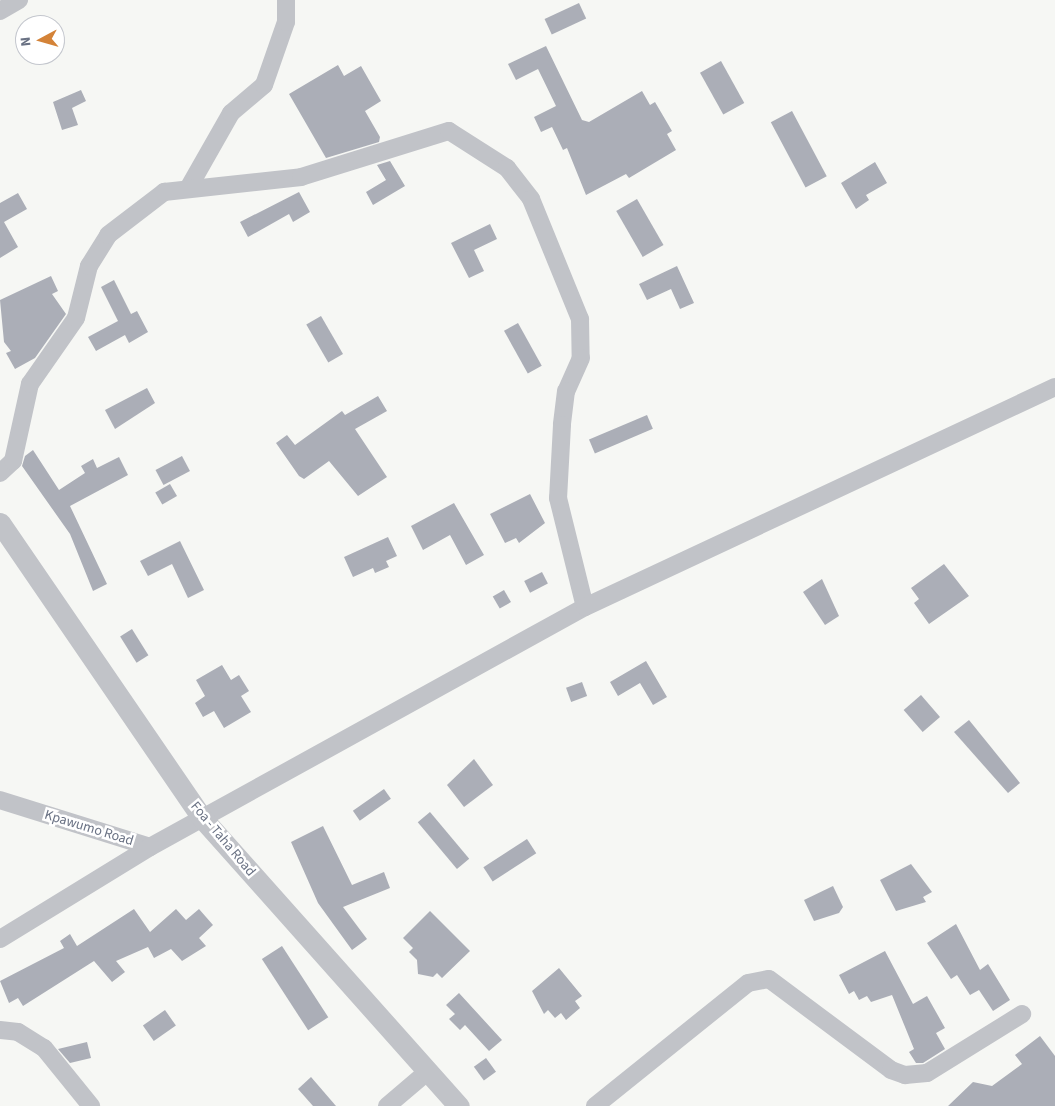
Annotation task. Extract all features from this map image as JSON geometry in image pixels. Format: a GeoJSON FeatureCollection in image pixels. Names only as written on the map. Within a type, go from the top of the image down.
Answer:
{"type":"FeatureCollection","features":[{"type":"Feature","properties":{"kind":"street"},"geometry":{"type":"LineString","coordinates":[[0,11],[19,0]]}},
{"type":"Feature","properties":{"kind":"street"},"geometry":{"type":"LineString","coordinates":[[189,188],[231,113],[264,86],[286,22],[286,0]]}},
{"type":"Feature","properties":{"kind":"street"},"geometry":{"type":"LineString","coordinates":[[0,472],[13,460],[30,384],[76,318],[89,266],[108,235],[164,192],[301,177],[449,131],[507,168],[531,199],[580,319],[580,358],[566,391],[558,498],[585,607]]}},
{"type":"Feature","properties":{"kind":"street","name":"Kpawumo Road"},"geometry":{"type":"LineString","coordinates":[[0,800],[150,847],[585,607],[1055,387]]}},
{"type":"Feature","properties":{"kind":"street","name":"Foa - Taha Road"},"geometry":{"type":"LineString","coordinates":[[0,523],[202,818],[459,1106]]}},
{"type":"Feature","properties":{"kind":"street"},"geometry":{"type":"LineString","coordinates":[[0,939],[150,847]]}},
{"type":"Feature","properties":{"kind":"street"},"geometry":{"type":"LineString","coordinates":[[595,1106],[748,983],[769,979],[891,1070],[905,1075],[927,1073],[1022,1014]]}},
{"type":"Feature","properties":{"kind":"street"},"geometry":{"type":"LineString","coordinates":[[0,1030],[18,1032],[44,1048],[91,1106]]}},
{"type":"Feature","properties":{"kind":"street"},"geometry":{"type":"LineString","coordinates":[[387,1106],[427,1072]]}},
{"type":"Feature","properties":{"kind":"building"},"geometry":{"type":"Polygon","coordinates":[[[579,3],[586,18],[552,34],[545,19],[579,3]]]}},
{"type":"Feature","properties":{"kind":"building"},"geometry":{"type":"Polygon","coordinates":[[[546,46],[582,120],[589,122],[642,91],[650,105],[655,102],[672,131],[667,134],[676,150],[629,178],[626,174],[586,195],[567,148],[563,150],[552,127],[541,132],[534,117],[556,106],[538,69],[516,80],[508,64],[546,46]]]}},
{"type":"Feature","properties":{"kind":"building"},"geometry":{"type":"Polygon","coordinates":[[[721,61],[744,103],[723,115],[700,73],[721,61]]]}},
{"type":"Feature","properties":{"kind":"building"},"geometry":{"type":"Polygon","coordinates":[[[338,65],[344,76],[361,66],[381,101],[365,111],[380,137],[379,142],[326,158],[289,94],[338,65]]]}},
{"type":"Feature","properties":{"kind":"building"},"geometry":{"type":"Polygon","coordinates":[[[81,90],[86,101],[72,108],[78,125],[62,130],[53,102],[81,90]]]}},
{"type":"Feature","properties":{"kind":"building"},"geometry":{"type":"Polygon","coordinates":[[[792,111],[827,176],[806,188],[771,122],[792,111]]]}},
{"type":"Feature","properties":{"kind":"building"},"geometry":{"type":"Polygon","coordinates":[[[390,161],[405,186],[373,205],[366,192],[386,180],[377,165],[390,161]]]}},
{"type":"Feature","properties":{"kind":"building"},"geometry":{"type":"Polygon","coordinates":[[[875,162],[887,183],[866,195],[869,200],[856,209],[841,183],[875,162]]]}},
{"type":"Feature","properties":{"kind":"building"},"geometry":{"type":"Polygon","coordinates":[[[299,192],[310,212],[293,222],[289,214],[248,237],[240,222],[299,192]]]}},
{"type":"Feature","properties":{"kind":"building"},"geometry":{"type":"Polygon","coordinates":[[[18,193],[27,209],[4,222],[18,247],[0,258],[0,203],[18,193]]]}},
{"type":"Feature","properties":{"kind":"building"},"geometry":{"type":"Polygon","coordinates":[[[637,199],[664,245],[643,257],[616,211],[637,199]]]}},
{"type":"Feature","properties":{"kind":"building"},"geometry":{"type":"Polygon","coordinates":[[[490,224],[497,239],[474,250],[484,271],[469,278],[451,243],[490,224]]]}},
{"type":"Feature","properties":{"kind":"building"},"geometry":{"type":"Polygon","coordinates":[[[677,266],[694,303],[680,309],[671,289],[647,300],[639,284],[677,266]]]}},
{"type":"Feature","properties":{"kind":"building"},"geometry":{"type":"Polygon","coordinates":[[[51,276],[58,291],[52,294],[66,314],[35,358],[15,369],[6,353],[11,351],[4,342],[0,300],[51,276]]]}},
{"type":"Feature","properties":{"kind":"building"},"geometry":{"type":"Polygon","coordinates":[[[114,280],[131,314],[137,311],[148,332],[129,343],[125,335],[96,351],[88,337],[118,321],[101,287],[114,280]]]}},
{"type":"Feature","properties":{"kind":"building"},"geometry":{"type":"Polygon","coordinates":[[[321,316],[343,354],[328,363],[306,324],[321,316]]]}},
{"type":"Feature","properties":{"kind":"building"},"geometry":{"type":"Polygon","coordinates":[[[518,323],[542,366],[528,374],[504,331],[518,323]]]}},
{"type":"Feature","properties":{"kind":"building"},"geometry":{"type":"Polygon","coordinates":[[[147,388],[155,403],[115,429],[105,410],[147,388]]]}},
{"type":"Feature","properties":{"kind":"building"},"geometry":{"type":"Polygon","coordinates":[[[378,396],[387,411],[355,429],[387,477],[358,496],[329,461],[304,479],[299,476],[276,443],[287,435],[295,445],[342,411],[345,415],[378,396]]]}},
{"type":"Feature","properties":{"kind":"building"},"geometry":{"type":"Polygon","coordinates":[[[647,415],[653,429],[595,453],[589,440],[647,415]]]}},
{"type":"Feature","properties":{"kind":"building"},"geometry":{"type":"Polygon","coordinates":[[[33,450],[59,490],[85,473],[81,466],[93,459],[97,468],[119,457],[128,475],[70,506],[107,584],[93,591],[70,534],[22,466],[25,456],[33,450]]]}},
{"type":"Feature","properties":{"kind":"building"},"geometry":{"type":"Polygon","coordinates":[[[182,456],[190,471],[163,485],[156,470],[182,456]]]}},
{"type":"Feature","properties":{"kind":"building"},"geometry":{"type":"Polygon","coordinates":[[[170,484],[177,496],[162,505],[155,493],[170,484]]]}},
{"type":"Feature","properties":{"kind":"building"},"geometry":{"type":"Polygon","coordinates":[[[530,494],[545,523],[519,543],[516,538],[505,543],[490,514],[530,494]]]}},
{"type":"Feature","properties":{"kind":"building"},"geometry":{"type":"Polygon","coordinates":[[[454,503],[484,555],[466,565],[450,535],[423,550],[411,526],[454,503]]]}},
{"type":"Feature","properties":{"kind":"building"},"geometry":{"type":"Polygon","coordinates":[[[388,537],[397,556],[386,561],[389,567],[375,573],[373,568],[353,577],[344,557],[388,537]]]}},
{"type":"Feature","properties":{"kind":"building"},"geometry":{"type":"Polygon","coordinates":[[[180,541],[204,590],[188,598],[172,564],[148,576],[140,561],[180,541]]]}},
{"type":"Feature","properties":{"kind":"building"},"geometry":{"type":"Polygon","coordinates":[[[944,564],[969,596],[929,624],[914,603],[919,599],[911,588],[944,564]]]}},
{"type":"Feature","properties":{"kind":"building"},"geometry":{"type":"Polygon","coordinates":[[[542,572],[548,584],[530,593],[524,581],[542,572]]]}},
{"type":"Feature","properties":{"kind":"building"},"geometry":{"type":"Polygon","coordinates":[[[822,579],[839,616],[825,625],[803,592],[822,579]]]}},
{"type":"Feature","properties":{"kind":"building"},"geometry":{"type":"Polygon","coordinates":[[[504,590],[511,602],[500,609],[493,596],[504,590]]]}},
{"type":"Feature","properties":{"kind":"building"},"geometry":{"type":"Polygon","coordinates":[[[132,629],[148,655],[137,663],[120,636],[132,629]]]}},
{"type":"Feature","properties":{"kind":"building"},"geometry":{"type":"Polygon","coordinates":[[[646,661],[667,697],[653,705],[640,683],[618,696],[610,682],[646,661]]]}},
{"type":"Feature","properties":{"kind":"building"},"geometry":{"type":"Polygon","coordinates":[[[222,665],[231,680],[239,675],[249,691],[241,696],[251,712],[224,728],[214,711],[203,717],[195,703],[205,696],[196,680],[222,665]]]}},
{"type":"Feature","properties":{"kind":"building"},"geometry":{"type":"Polygon","coordinates":[[[582,682],[587,696],[571,702],[566,688],[582,682]]]}},
{"type":"Feature","properties":{"kind":"building"},"geometry":{"type":"Polygon","coordinates":[[[921,695],[940,717],[923,732],[904,710],[921,695]]]}},
{"type":"Feature","properties":{"kind":"building"},"geometry":{"type":"Polygon","coordinates":[[[969,720],[1020,783],[1008,793],[954,732],[969,720]]]}},
{"type":"Feature","properties":{"kind":"building"},"geometry":{"type":"Polygon","coordinates":[[[474,759],[493,785],[464,807],[447,785],[474,759]]]}},
{"type":"Feature","properties":{"kind":"building"},"geometry":{"type":"Polygon","coordinates":[[[384,789],[391,799],[360,821],[353,811],[384,789]]]}},
{"type":"Feature","properties":{"kind":"building"},"geometry":{"type":"Polygon","coordinates":[[[430,812],[469,859],[457,869],[418,822],[430,812]]]}},
{"type":"Feature","properties":{"kind":"building"},"geometry":{"type":"Polygon","coordinates":[[[323,826],[352,885],[384,872],[390,888],[343,907],[367,939],[352,950],[318,903],[291,842],[323,826]]]}},
{"type":"Feature","properties":{"kind":"building"},"geometry":{"type":"Polygon","coordinates":[[[527,839],[536,853],[493,882],[483,867],[527,839]]]}},
{"type":"Feature","properties":{"kind":"building"},"geometry":{"type":"Polygon","coordinates":[[[911,864],[932,892],[923,897],[926,902],[896,911],[880,880],[911,864]]]}},
{"type":"Feature","properties":{"kind":"building"},"geometry":{"type":"Polygon","coordinates":[[[833,886],[843,907],[839,913],[814,921],[804,900],[833,886]]]}},
{"type":"Feature","properties":{"kind":"building"},"geometry":{"type":"Polygon","coordinates":[[[134,909],[150,932],[176,909],[186,920],[199,909],[213,925],[199,938],[206,946],[182,961],[171,949],[154,958],[148,947],[116,961],[125,972],[112,982],[94,961],[23,1006],[18,998],[9,1003],[0,981],[64,948],[60,941],[70,934],[77,946],[134,909]]]}},
{"type":"Feature","properties":{"kind":"building"},"geometry":{"type":"Polygon","coordinates":[[[430,911],[470,951],[442,978],[437,973],[433,977],[418,974],[417,960],[409,952],[413,948],[403,938],[430,911]]]}},
{"type":"Feature","properties":{"kind":"building"},"geometry":{"type":"Polygon","coordinates":[[[956,924],[980,970],[988,964],[1010,1000],[993,1011],[979,990],[970,995],[957,975],[951,979],[927,943],[956,924]]]}},
{"type":"Feature","properties":{"kind":"building"},"geometry":{"type":"Polygon","coordinates":[[[282,946],[328,1017],[308,1030],[262,959],[282,946]]]}},
{"type":"Feature","properties":{"kind":"building"},"geometry":{"type":"Polygon","coordinates":[[[885,951],[913,1004],[927,996],[945,1028],[936,1033],[945,1049],[923,1063],[916,1063],[909,1052],[914,1049],[892,995],[871,1002],[867,996],[859,1000],[854,991],[849,994],[839,975],[885,951]]]}},
{"type":"Feature","properties":{"kind":"building"},"geometry":{"type":"Polygon","coordinates":[[[559,968],[582,996],[575,1001],[580,1008],[566,1020],[561,1013],[555,1018],[548,1010],[544,1014],[532,991],[559,968]]]}},
{"type":"Feature","properties":{"kind":"building"},"geometry":{"type":"Polygon","coordinates":[[[459,993],[502,1040],[489,1051],[465,1025],[460,1030],[449,1019],[455,1014],[446,1005],[459,993]]]}},
{"type":"Feature","properties":{"kind":"building"},"geometry":{"type":"Polygon","coordinates":[[[165,1010],[176,1026],[154,1041],[143,1025],[165,1010]]]}},
{"type":"Feature","properties":{"kind":"building"},"geometry":{"type":"Polygon","coordinates":[[[1040,1036],[1055,1056],[1055,1106],[948,1106],[973,1082],[992,1086],[1022,1064],[1015,1055],[1040,1036]]]}},
{"type":"Feature","properties":{"kind":"building"},"geometry":{"type":"Polygon","coordinates":[[[87,1042],[91,1058],[70,1063],[58,1049],[87,1042]]]}},
{"type":"Feature","properties":{"kind":"building"},"geometry":{"type":"Polygon","coordinates":[[[486,1058],[496,1072],[484,1081],[474,1067],[486,1058]]]}},
{"type":"Feature","properties":{"kind":"building"},"geometry":{"type":"Polygon","coordinates":[[[311,1077],[336,1106],[313,1106],[298,1089],[311,1077]]]}}]}
